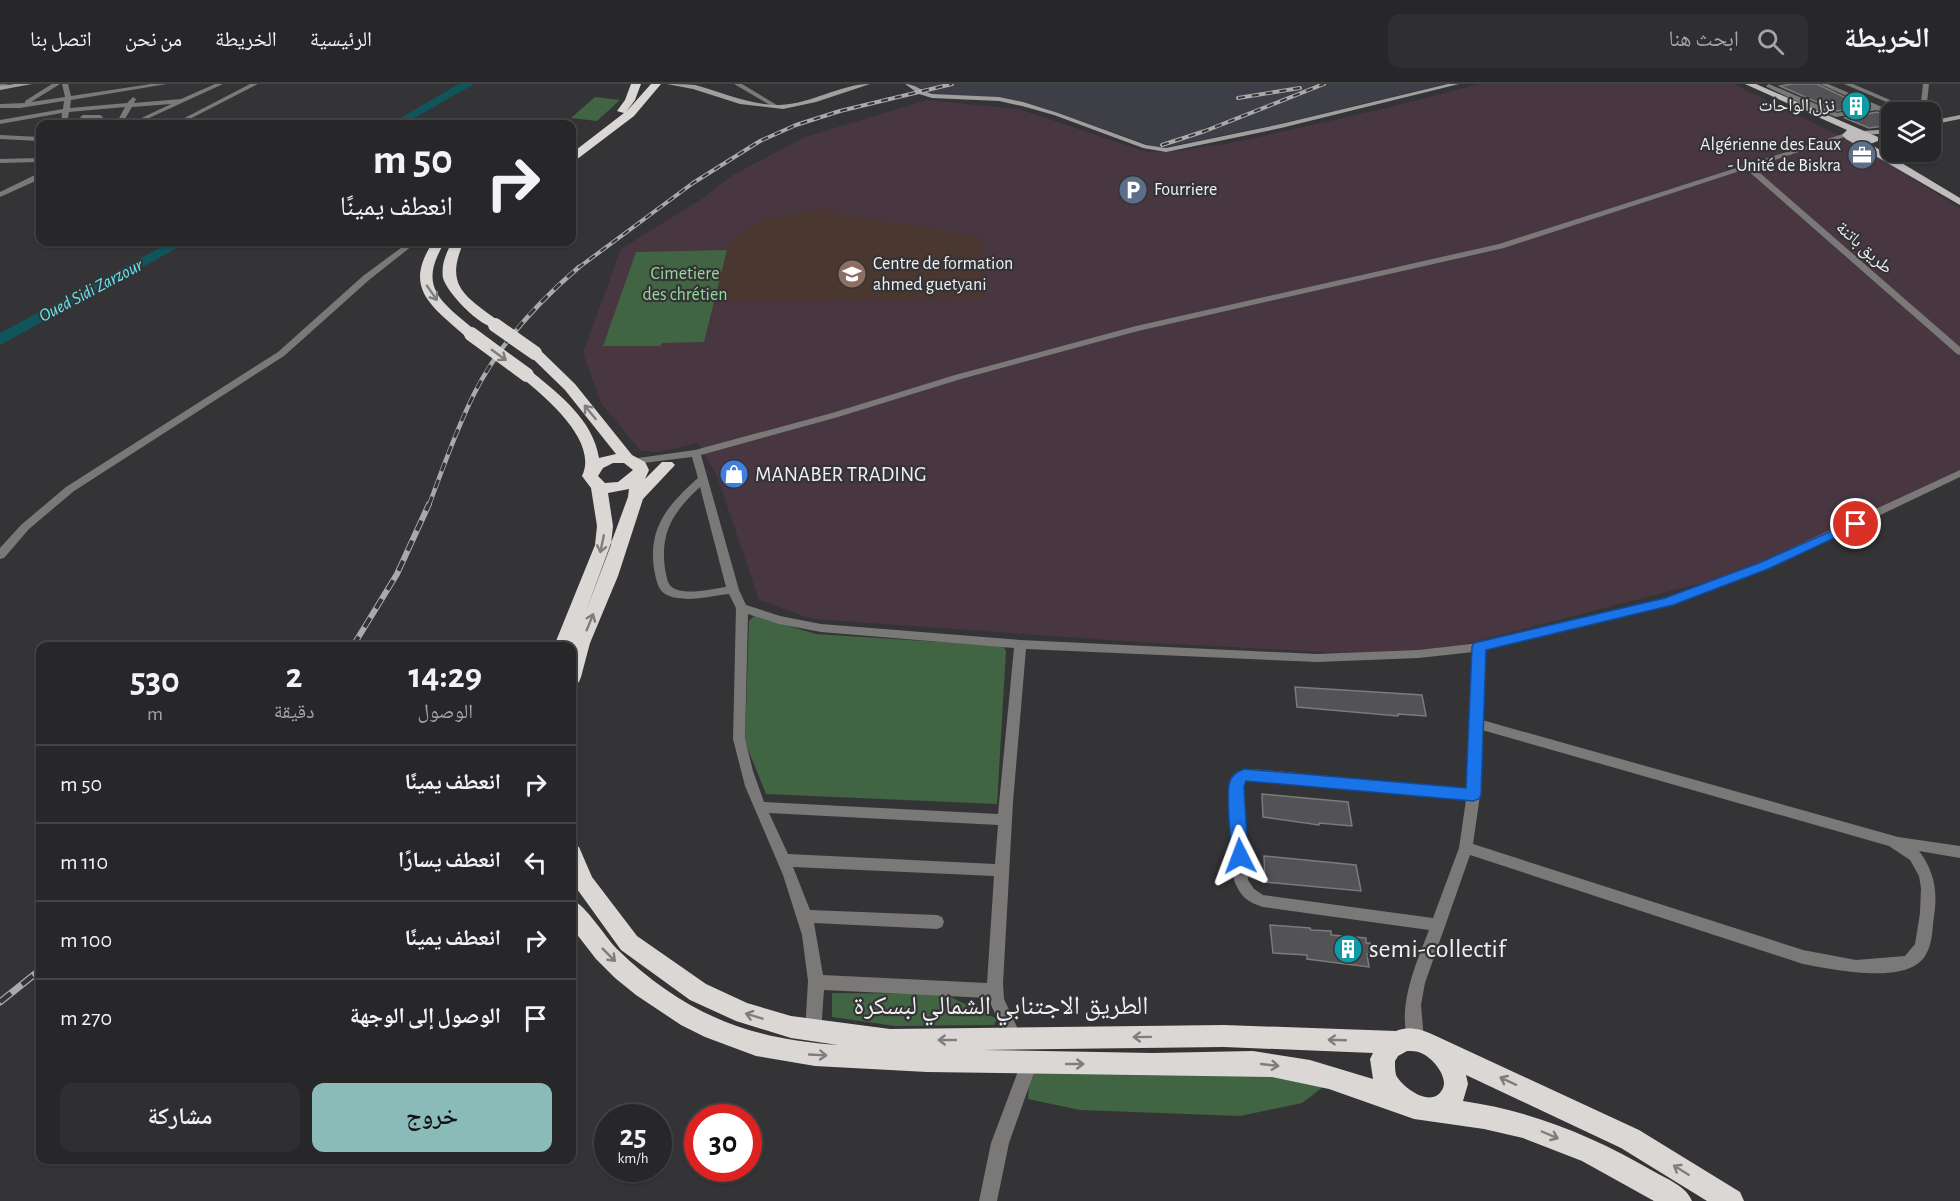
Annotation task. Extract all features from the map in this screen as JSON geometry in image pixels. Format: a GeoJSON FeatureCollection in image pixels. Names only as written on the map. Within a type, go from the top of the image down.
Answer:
{"type":"FeatureCollection","features":[{"type":"Feature","properties":{"kind":"highway"},"geometry":{"type":"LineString","coordinates":[[576,147],[619,115],[630,100],[636,84]]}},
{"type":"Feature","properties":{"kind":"highway"},"geometry":{"type":"LineString","coordinates":[[576,155],[630,114],[656,84]]}},
{"type":"Feature","properties":{"kind":"highway"},"geometry":{"type":"LineString","coordinates":[[436,246],[425,266],[423,280],[430,292],[447,312],[471,334],[555,398],[578,425],[588,442],[592,482],[599,486],[615,488],[632,482],[634,468]]}},
{"type":"Feature","properties":{"kind":"highway"},"geometry":{"type":"LineString","coordinates":[[456,246],[447,264],[446,275],[452,286],[495,326],[535,353],[570,387],[634,468],[636,497],[576,662]]}},
{"type":"Feature","properties":{"kind":"highway"},"geometry":{"type":"LineString","coordinates":[[592,469],[607,460],[634,468]]}},
{"type":"Feature","properties":{"kind":"highway"},"geometry":{"type":"LineString","coordinates":[[636,497],[668,465]]}},
{"type":"Feature","properties":{"kind":"highway"},"geometry":{"type":"LineString","coordinates":[[564,642],[603,545],[605,526],[599,486]]}},
{"type":"Feature","properties":{"kind":"highway","name":"الطريق الاجتنابي الشمالي لبسكرة"},"geometry":{"type":"LineString","coordinates":[[576,864],[583,882],[629,943],[698,992],[744,1013],[813,1032],[890,1040],[1224,1036],[1415,1043],[1630,1139],[1731,1201]]}},
{"type":"Feature","properties":{"kind":"highway"},"geometry":{"type":"LineString","coordinates":[[576,917],[582,927],[606,952],[649,991],[688,1015],[737,1039],[805,1054],[1029,1064],[1252,1063],[1299,1068],[1402,1101],[1417,1108],[1494,1118],[1536,1129],[1630,1172],[1679,1201]]}},
{"type":"Feature","properties":{"kind":"highway"},"geometry":{"type":"LineString","coordinates":[[1402,1101],[1390,1089],[1383,1076],[1381,1062],[1386,1050],[1415,1043],[1446,1058],[1454,1071],[1456,1084],[1453,1096],[1444,1105],[1432,1109]]}},
{"type":"Feature","properties":{"kind":"main road"},"geometry":{"type":"LineString","coordinates":[[1743,84],[1758,87],[1859,137],[1946,189]]}},
{"type":"Feature","properties":{"kind":"main road"},"geometry":{"type":"LineString","coordinates":[[1758,87],[1846,135],[1873,139],[1946,189],[1960,202]]}},
{"type":"Feature","properties":{"kind":"street"},"geometry":{"type":"LineString","coordinates":[[0,87],[5,84]]}},
{"type":"Feature","properties":{"kind":"street"},"geometry":{"type":"LineString","coordinates":[[0,87],[29,84]]}},
{"type":"Feature","properties":{"kind":"street"},"geometry":{"type":"LineString","coordinates":[[0,120],[57,84]]}},
{"type":"Feature","properties":{"kind":"street"},"geometry":{"type":"LineString","coordinates":[[65,84],[68,98],[65,120]]}},
{"type":"Feature","properties":{"kind":"street"},"geometry":{"type":"LineString","coordinates":[[112,91],[117,84]]}},
{"type":"Feature","properties":{"kind":"street"},"geometry":{"type":"LineString","coordinates":[[0,106],[20,106],[164,84]]}},
{"type":"Feature","properties":{"kind":"street"},"geometry":{"type":"LineString","coordinates":[[141,120],[220,84]]}},
{"type":"Feature","properties":{"kind":"street"},"geometry":{"type":"LineString","coordinates":[[184,120],[255,84]]}},
{"type":"Feature","properties":{"kind":"street"},"geometry":{"type":"LineString","coordinates":[[670,84],[690,85],[744,102],[777,107],[795,105],[867,84]]}},
{"type":"Feature","properties":{"kind":"street"},"geometry":{"type":"LineString","coordinates":[[737,84],[777,107]]}},
{"type":"Feature","properties":{"kind":"street"},"geometry":{"type":"LineString","coordinates":[[908,84],[921,93],[932,96],[992,99],[1023,104],[1145,147],[1166,150],[1281,126],[1456,84]]}},
{"type":"Feature","properties":{"kind":"street"},"geometry":{"type":"LineString","coordinates":[[1758,87],[1783,84]]}},
{"type":"Feature","properties":{"kind":"street"},"geometry":{"type":"LineString","coordinates":[[1823,84],[1881,110]]}},
{"type":"Feature","properties":{"kind":"street"},"geometry":{"type":"LineString","coordinates":[[1847,84],[1876,93],[1894,102]]}},
{"type":"Feature","properties":{"kind":"street"},"geometry":{"type":"LineString","coordinates":[[1924,102],[1926,84]]}},
{"type":"Feature","properties":{"kind":"street"},"geometry":{"type":"LineString","coordinates":[[1758,87],[1836,115],[1877,108]]}},
{"type":"Feature","properties":{"kind":"street"},"geometry":{"type":"LineString","coordinates":[[121,120],[138,88]]}},
{"type":"Feature","properties":{"kind":"street"},"geometry":{"type":"LineString","coordinates":[[744,102],[754,101],[760,97]]}},
{"type":"Feature","properties":{"kind":"street"},"geometry":{"type":"LineString","coordinates":[[0,120],[67,111],[182,101]]}},
{"type":"Feature","properties":{"kind":"street"},"geometry":{"type":"LineString","coordinates":[[1804,109],[1814,107]]}},
{"type":"Feature","properties":{"kind":"street"},"geometry":{"type":"LineString","coordinates":[[78,120],[100,117],[97,120]]}},
{"type":"Feature","properties":{"kind":"street"},"geometry":{"type":"LineString","coordinates":[[1941,120],[1960,117]]}},
{"type":"Feature","properties":{"kind":"street"},"geometry":{"type":"LineString","coordinates":[[4,136],[36,131]]}},
{"type":"Feature","properties":{"kind":"street"},"geometry":{"type":"LineString","coordinates":[[634,468],[668,465],[690,454],[846,412],[1065,347],[1501,246],[1834,141],[1881,133]]}},
{"type":"Feature","properties":{"kind":"street"},"geometry":{"type":"LineString","coordinates":[[1834,141],[1846,135]]}},
{"type":"Feature","properties":{"kind":"street"},"geometry":{"type":"LineString","coordinates":[[4,136],[36,139]]}},
{"type":"Feature","properties":{"kind":"street"},"geometry":{"type":"LineString","coordinates":[[1873,139],[1881,136]]}},
{"type":"Feature","properties":{"kind":"street"},"geometry":{"type":"LineString","coordinates":[[0,161],[36,160]]}},
{"type":"Feature","properties":{"kind":"street","name":"طريق باتنة"},"geometry":{"type":"LineString","coordinates":[[1748,167],[1960,351]]}},
{"type":"Feature","properties":{"kind":"street"},"geometry":{"type":"LineString","coordinates":[[0,195],[36,178]]}},
{"type":"Feature","properties":{"kind":"street"},"geometry":{"type":"LineString","coordinates":[[0,555],[25,527],[70,489],[281,354],[366,278],[408,246]]}},
{"type":"Feature","properties":{"kind":"street"},"geometry":{"type":"LineString","coordinates":[[634,468],[669,455],[690,454]]}},
{"type":"Feature","properties":{"kind":"street"},"geometry":{"type":"LineString","coordinates":[[690,454],[702,480],[733,590],[742,608],[739,739],[741,755],[805,916],[814,957],[816,981],[813,1032]]}},
{"type":"Feature","properties":{"kind":"street"},"geometry":{"type":"LineString","coordinates":[[742,608],[779,620],[821,628],[1020,644],[1317,658],[1387,657],[1479,647],[1668,602],[1763,566],[1960,473]]}},
{"type":"Feature","properties":{"kind":"street"},"geometry":{"type":"LineString","coordinates":[[702,480],[670,510],[657,544],[656,557],[663,586],[668,591],[686,594],[733,590]]}},
{"type":"Feature","properties":{"kind":"street"},"geometry":{"type":"LineString","coordinates":[[1015,1040],[1000,1011],[996,991],[1005,820],[1020,644]]}},
{"type":"Feature","properties":{"kind":"street"},"geometry":{"type":"LineString","coordinates":[[1415,1043],[1413,1005],[1417,983],[1466,848],[1473,795],[1478,724],[1479,647]]}},
{"type":"Feature","properties":{"kind":"street"},"geometry":{"type":"LineString","coordinates":[[1478,724],[1893,841],[1960,852]]}},
{"type":"Feature","properties":{"kind":"street"},"geometry":{"type":"LineString","coordinates":[[1438,925],[1263,902],[1252,897],[1244,890],[1241,880],[1236,786],[1239,778],[1253,774],[1473,795]]}},
{"type":"Feature","properties":{"kind":"street"},"geometry":{"type":"LineString","coordinates":[[761,807],[1005,820]]}},
{"type":"Feature","properties":{"kind":"street"},"geometry":{"type":"LineString","coordinates":[[1466,848],[1803,957],[1856,967],[1908,963],[1921,949],[1929,905],[1922,864],[1916,854],[1893,841]]}},
{"type":"Feature","properties":{"kind":"street"},"geometry":{"type":"LineString","coordinates":[[783,860],[1002,870]]}},
{"type":"Feature","properties":{"kind":"street"},"geometry":{"type":"LineString","coordinates":[[805,916],[937,922]]}},
{"type":"Feature","properties":{"kind":"street"},"geometry":{"type":"LineString","coordinates":[[816,981],[996,991]]}},
{"type":"Feature","properties":{"kind":"street"},"geometry":{"type":"LineString","coordinates":[[988,1201],[1000,1143],[1029,1064]]}},
{"type":"Feature","properties":{"kind":"shaded area"},"geometry":{"type":"Polygon","coordinates":[[[914,84],[1445,84],[1278,124],[1156,147],[1024,102],[999,97],[937,95],[927,93],[914,84]]]}},
{"type":"Feature","properties":{"kind":"shaded area"},"geometry":{"type":"Polygon","coordinates":[[[1480,84],[1733,84],[1855,143],[1881,159],[1881,162],[1886,162],[1960,208],[1960,470],[1748,571],[1438,651],[1343,653],[1138,642],[812,619],[759,600],[717,476],[698,443],[659,452],[641,451],[601,403],[583,353],[621,249],[703,198],[733,175],[805,137],[927,100],[1019,109],[1147,152],[1178,151],[1236,142],[1480,84]]]}},
{"type":"Feature","properties":{"kind":"shaded area","name":"Centre de formation ahmed guetyani"},"geometry":{"type":"Polygon","coordinates":[[[832,207],[826,212],[982,237],[985,298],[714,302],[732,240],[760,221],[832,207]]]}},
{"type":"Feature","properties":{"kind":"green space"},"geometry":{"type":"Polygon","coordinates":[[[595,97],[620,100],[597,121],[571,118],[595,97]]]}},
{"type":"Feature","properties":{"kind":"green space","name":"Cimetiere des chrétien"},"geometry":{"type":"Polygon","coordinates":[[[727,250],[704,342],[662,343],[660,346],[603,346],[636,252],[727,250]]]}},
{"type":"Feature","properties":{"kind":"green space"},"geometry":{"type":"Polygon","coordinates":[[[754,616],[816,634],[1003,646],[1006,651],[997,804],[766,794],[745,742],[749,621],[754,616]]]}},
{"type":"Feature","properties":{"kind":"green space"},"geometry":{"type":"Polygon","coordinates":[[[832,993],[944,994],[997,1019],[994,1025],[895,1026],[832,1017],[832,993]]]}},
{"type":"Feature","properties":{"kind":"green space"},"geometry":{"type":"Polygon","coordinates":[[[1255,1072],[1323,1087],[1302,1103],[1240,1116],[1080,1110],[1028,1099],[1030,1073],[1255,1072]]]}},
{"type":"Feature","properties":{"kind":"building"},"geometry":{"type":"Polygon","coordinates":[[[1817,84],[1863,106],[1837,111],[1780,86],[1817,84]]]}},
{"type":"Feature","properties":{"kind":"building"},"geometry":{"type":"Polygon","coordinates":[[[1877,112],[1881,114],[1881,126],[1869,128],[1845,118],[1877,112]]]}},
{"type":"Feature","properties":{"kind":"building"},"geometry":{"type":"Polygon","coordinates":[[[1295,687],[1422,695],[1426,716],[1398,714],[1398,716],[1297,707],[1295,687]]]}},
{"type":"Feature","properties":{"kind":"building"},"geometry":{"type":"Polygon","coordinates":[[[1262,794],[1348,802],[1352,826],[1319,823],[1319,825],[1263,817],[1262,794]]]}},
{"type":"Feature","properties":{"kind":"building"},"geometry":{"type":"Polygon","coordinates":[[[1264,856],[1356,865],[1361,891],[1265,882],[1264,856]]]}},
{"type":"Feature","properties":{"kind":"building"},"geometry":{"type":"Polygon","coordinates":[[[1270,925],[1310,928],[1311,930],[1331,931],[1331,935],[1366,938],[1366,943],[1370,943],[1372,954],[1367,954],[1369,967],[1307,959],[1307,955],[1273,953],[1270,925]]]}},
{"type":"Feature","properties":{"kind":"waterway","name":"Oued Sidi Zarzour"},"geometry":{"type":"LineString","coordinates":[[403,120],[468,84]]}},
{"type":"Feature","properties":{"kind":"waterway","name":"Oued Sidi Zarzour"},"geometry":{"type":"LineString","coordinates":[[0,340],[174,246]]}},
{"type":"Feature","properties":{"kind":"railway"},"geometry":{"type":"LineString","coordinates":[[578,268],[693,183],[760,141],[796,125],[840,111],[952,84]]}},
{"type":"Feature","properties":{"kind":"railway"},"geometry":{"type":"LineString","coordinates":[[1162,145],[1205,131],[1324,84]]}},
{"type":"Feature","properties":{"kind":"railway"},"geometry":{"type":"LineString","coordinates":[[1238,98],[1300,88]]}},
{"type":"Feature","properties":{"kind":"railway"},"geometry":{"type":"LineString","coordinates":[[429,505],[461,421],[495,358],[520,325],[579,267]]}},
{"type":"Feature","properties":{"kind":"railway"},"geometry":{"type":"LineString","coordinates":[[355,642],[397,574],[429,504]]}},
{"type":"Feature","properties":{"kind":"railway"},"geometry":{"type":"LineString","coordinates":[[0,1002],[36,973]]}},
{"type":"Feature","properties":{"kind":"place","name":"نزل الواحات"},"geometry":{"type":"Point","coordinates":[1856,106]}},
{"type":"Feature","properties":{"kind":"place","name":"Algérienne des Eaux - Unité de Biskra"},"geometry":{"type":"Point","coordinates":[1862,155]}},
{"type":"Feature","properties":{"kind":"place","name":"Fourriere"},"geometry":{"type":"Point","coordinates":[1133,190]}},
{"type":"Feature","properties":{"kind":"place","name":"Centre de formation ahmed guetyani"},"geometry":{"type":"Point","coordinates":[852,274]}},
{"type":"Feature","properties":{"kind":"place","name":"MANABER TRADING"},"geometry":{"type":"Point","coordinates":[734,474]}},
{"type":"Feature","properties":{"kind":"place","name":"semi-collectif"},"geometry":{"type":"Point","coordinates":[1348,949]}},
{"type":"Feature","properties":{"kind":"route"},"geometry":{"type":"LineString","coordinates":[[1240,856],[1236,786],[1239,778],[1244,775],[1473,795],[1478,724],[1479,647],[1668,602],[1763,566],[1856,524]]}}]}
